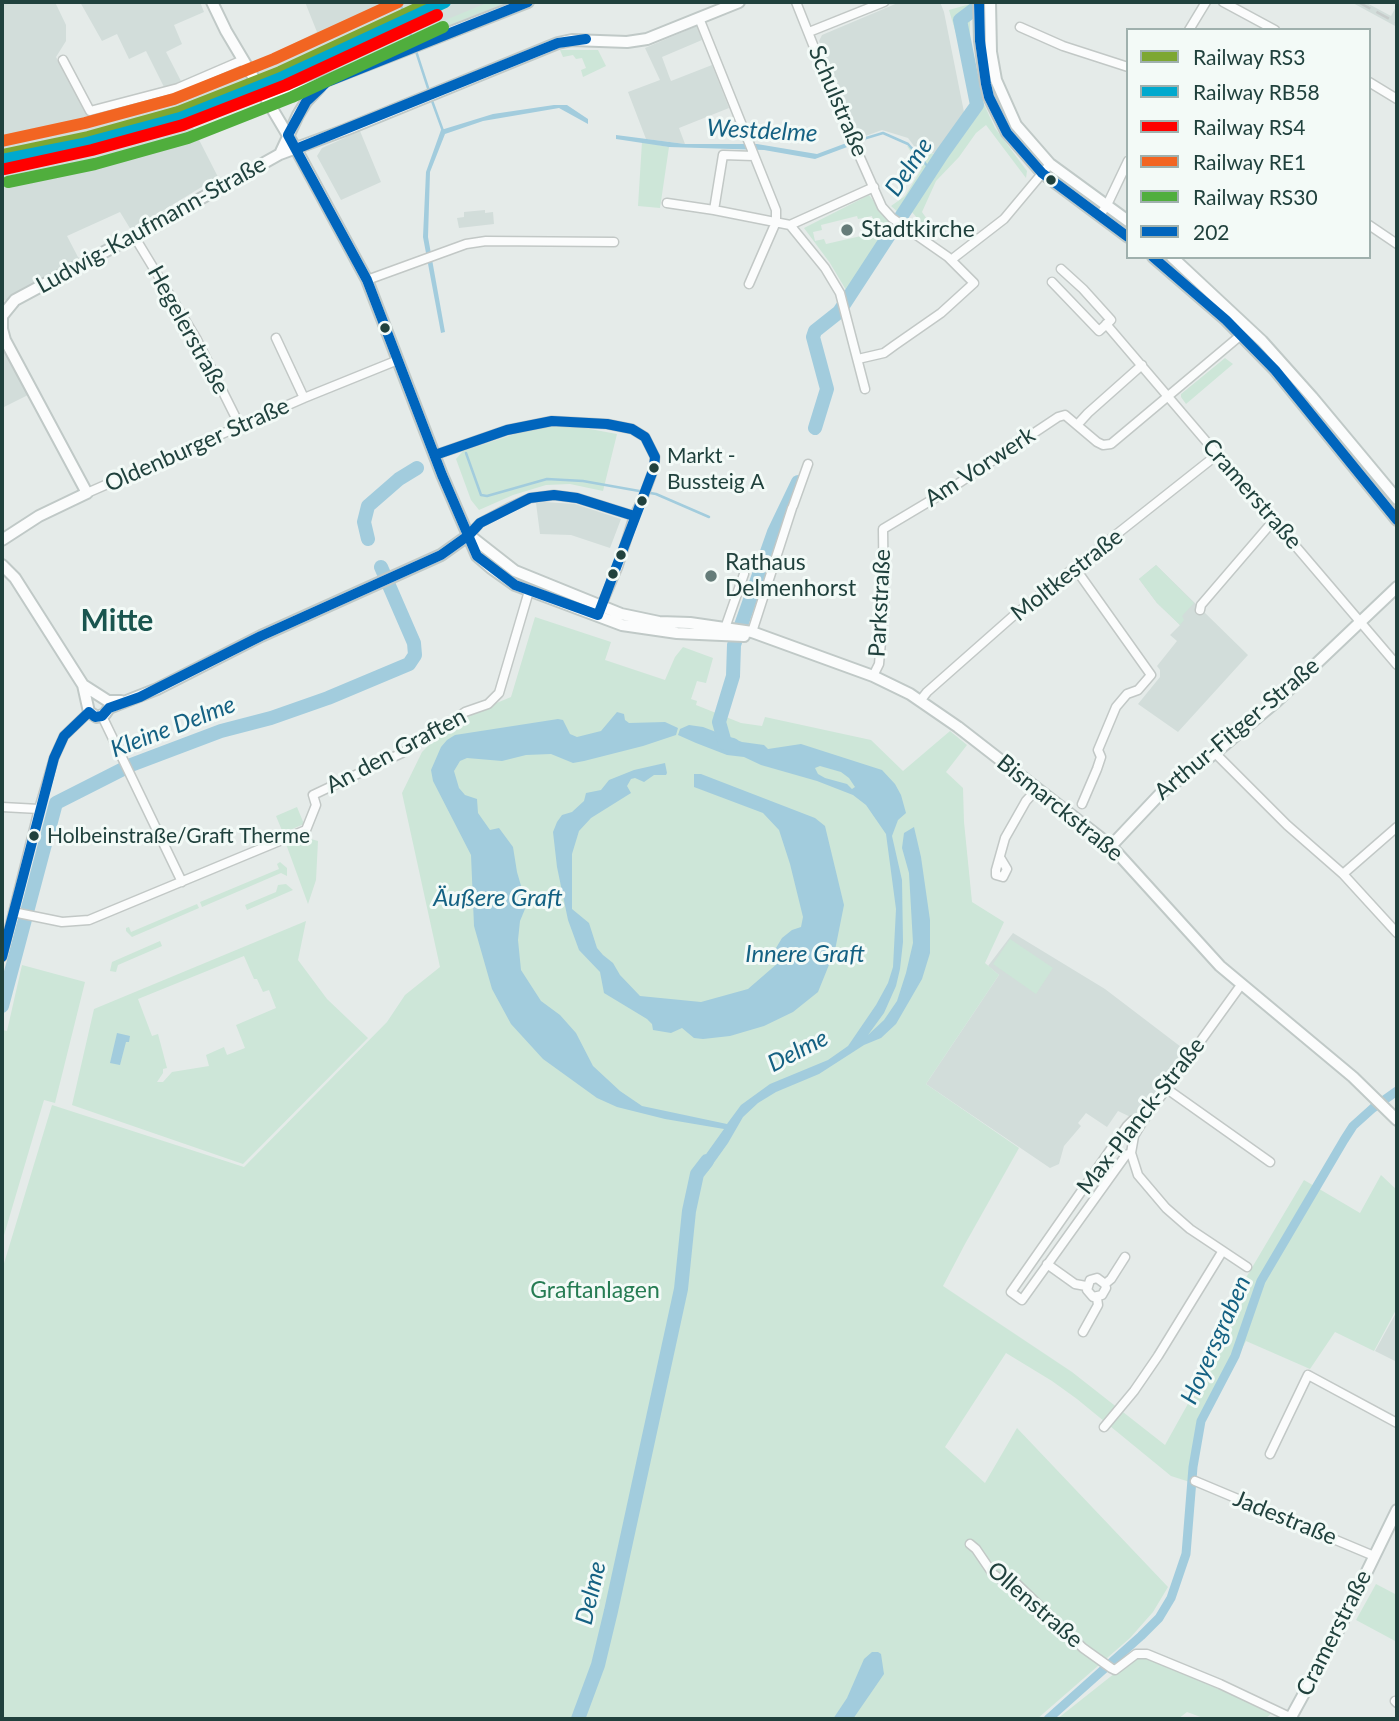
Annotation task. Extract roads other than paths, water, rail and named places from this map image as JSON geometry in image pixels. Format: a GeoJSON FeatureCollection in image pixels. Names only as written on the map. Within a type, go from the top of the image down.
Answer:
{"type":"FeatureCollection","features":[{"type":"Feature","properties":{"kind":"main road"},"geometry":{"type":"LineString","coordinates":[[212,2],[367,280],[477,556],[515,585],[599,611]]}},
{"type":"Feature","properties":{"kind":"main road"},"geometry":{"type":"LineString","coordinates":[[269,103],[528,2]]}},
{"type":"Feature","properties":{"kind":"main road","name":"Ludwig-Kaufmann-Straße"},"geometry":{"type":"LineString","coordinates":[[87,493],[5,340],[2,316],[15,299],[280,154],[558,43],[586,39],[627,42],[647,38],[739,2]]}},
{"type":"Feature","properties":{"kind":"main road"},"geometry":{"type":"LineString","coordinates":[[985,4],[996,80],[1016,125],[1050,164],[1103,210],[1126,235]]}},
{"type":"Feature","properties":{"kind":"main road"},"geometry":{"type":"LineString","coordinates":[[985,4],[982,68],[989,97],[1007,133],[1042,173],[1103,210],[1126,220]]}},
{"type":"Feature","properties":{"kind":"main road","name":"Ludwig-Kaufmann-Straße"},"geometry":{"type":"LineString","coordinates":[[280,154],[306,102],[327,82]]}},
{"type":"Feature","properties":{"kind":"main road"},"geometry":{"type":"LineString","coordinates":[[1155,259],[1241,335],[1284,380],[1397,520]]}},
{"type":"Feature","properties":{"kind":"main road"},"geometry":{"type":"LineString","coordinates":[[1174,259],[1262,341],[1397,499]]}},
{"type":"Feature","properties":{"kind":"main road","name":"Oldenburger Straße"},"geometry":{"type":"LineString","coordinates":[[2,540],[39,516],[87,493]]}},
{"type":"Feature","properties":{"kind":"main road"},"geometry":{"type":"LineString","coordinates":[[88,706],[91,696],[104,705],[128,701],[441,555],[468,535]]}},
{"type":"Feature","properties":{"kind":"main road"},"geometry":{"type":"LineString","coordinates":[[468,535],[515,571],[599,611]]}},
{"type":"Feature","properties":{"kind":"main road"},"geometry":{"type":"LineString","coordinates":[[2,565],[15,578],[83,685],[104,705]]}},
{"type":"Feature","properties":{"kind":"main road","name":"Arthur-Fitger-Straße"},"geometry":{"type":"LineString","coordinates":[[1111,845],[1161,793],[1215,753],[1283,695],[1397,587]]}},
{"type":"Feature","properties":{"kind":"main road","name":"Bismarckstraße"},"geometry":{"type":"LineString","coordinates":[[599,611],[645,630],[737,632],[775,641],[873,676],[920,701],[958,727],[1111,845],[1220,966],[1397,1119]]}},
{"type":"Feature","properties":{"kind":"main road"},"geometry":{"type":"LineString","coordinates":[[83,685],[88,706],[96,716],[104,705]]}},
{"type":"Feature","properties":{"kind":"main road","name":"Cramerstraße"},"geometry":{"type":"LineString","coordinates":[[1292,1719],[1397,1510]]}},
{"type":"Feature","properties":{"kind":"street","name":"Schulstraße"},"geometry":{"type":"LineString","coordinates":[[796,2],[839,110],[883,207],[892,218],[951,260],[974,283],[941,313],[884,353],[859,359]]}},
{"type":"Feature","properties":{"kind":"street"},"geometry":{"type":"LineString","coordinates":[[809,32],[884,2]]}},
{"type":"Feature","properties":{"kind":"street"},"geometry":{"type":"LineString","coordinates":[[1190,28],[1206,2]]}},
{"type":"Feature","properties":{"kind":"street"},"geometry":{"type":"LineString","coordinates":[[1223,2],[1271,28]]}},
{"type":"Feature","properties":{"kind":"street"},"geometry":{"type":"LineString","coordinates":[[699,18],[776,210],[776,222],[749,284]]}},
{"type":"Feature","properties":{"kind":"street"},"geometry":{"type":"LineString","coordinates":[[1020,27],[1063,46],[1126,65]]}},
{"type":"Feature","properties":{"kind":"street"},"geometry":{"type":"LineString","coordinates":[[63,60],[90,111],[178,88],[243,60]]}},
{"type":"Feature","properties":{"kind":"street"},"geometry":{"type":"LineString","coordinates":[[1371,83],[1397,99]]}},
{"type":"Feature","properties":{"kind":"street"},"geometry":{"type":"LineString","coordinates":[[715,210],[723,155],[752,150]]}},
{"type":"Feature","properties":{"kind":"street"},"geometry":{"type":"LineString","coordinates":[[951,260],[1004,219],[1050,164]]}},
{"type":"Feature","properties":{"kind":"street"},"geometry":{"type":"LineString","coordinates":[[1103,210],[1126,165]]}},
{"type":"Feature","properties":{"kind":"street"},"geometry":{"type":"LineString","coordinates":[[667,203],[790,225],[874,187]]}},
{"type":"Feature","properties":{"kind":"street"},"geometry":{"type":"LineString","coordinates":[[790,225],[835,282],[859,359],[865,389]]}},
{"type":"Feature","properties":{"kind":"street"},"geometry":{"type":"LineString","coordinates":[[1371,226],[1397,244]]}},
{"type":"Feature","properties":{"kind":"street","name":"Hegelerstraße"},"geometry":{"type":"LineString","coordinates":[[134,236],[196,338],[240,426]]}},
{"type":"Feature","properties":{"kind":"street"},"geometry":{"type":"LineString","coordinates":[[367,280],[466,244],[485,241],[614,242]]}},
{"type":"Feature","properties":{"kind":"street","name":"Cramerstraße"},"geometry":{"type":"LineString","coordinates":[[1052,282],[1099,331],[1111,320],[1061,269]]}},
{"type":"Feature","properties":{"kind":"street","name":"Cramerstraße"},"geometry":{"type":"LineString","coordinates":[[1106,324],[1397,665]]}},
{"type":"Feature","properties":{"kind":"street"},"geometry":{"type":"LineString","coordinates":[[1142,365],[1078,424],[1097,442],[1103,445],[1111,444],[1241,335]]}},
{"type":"Feature","properties":{"kind":"street"},"geometry":{"type":"LineString","coordinates":[[276,338],[304,398]]}},
{"type":"Feature","properties":{"kind":"street","name":"Oldenburger Straße"},"geometry":{"type":"LineString","coordinates":[[87,493],[398,360]]}},
{"type":"Feature","properties":{"kind":"street","name":"Am Vorwerk"},"geometry":{"type":"LineString","coordinates":[[883,529],[950,489],[1058,417],[1065,415],[1078,424]]}},
{"type":"Feature","properties":{"kind":"street"},"geometry":{"type":"LineString","coordinates":[[437,461],[516,428],[552,421],[607,424],[632,429],[645,437],[655,457],[654,468],[599,611]]}},
{"type":"Feature","properties":{"kind":"street","name":"Moltkestraße"},"geometry":{"type":"LineString","coordinates":[[920,701],[1013,617],[1218,454]]}},
{"type":"Feature","properties":{"kind":"street"},"geometry":{"type":"LineString","coordinates":[[737,632],[793,507],[808,464]]}},
{"type":"Feature","properties":{"kind":"street"},"geometry":{"type":"LineString","coordinates":[[468,535],[480,523],[508,508],[530,498],[554,495],[577,498],[634,516]]}},
{"type":"Feature","properties":{"kind":"street"},"geometry":{"type":"LineString","coordinates":[[1200,610],[1201,605],[1274,520]]}},
{"type":"Feature","properties":{"kind":"street","name":"Parkstraße"},"geometry":{"type":"LineString","coordinates":[[873,676],[879,664],[884,608],[883,529]]}},
{"type":"Feature","properties":{"kind":"street"},"geometry":{"type":"LineString","coordinates":[[1074,568],[1152,675],[1138,690],[1127,694],[1115,707],[1098,750],[1101,757],[1097,769],[1082,804]]}},
{"type":"Feature","properties":{"kind":"street"},"geometry":{"type":"LineString","coordinates":[[737,632],[744,574]]}},
{"type":"Feature","properties":{"kind":"street","name":"An den Graften"},"geometry":{"type":"LineString","coordinates":[[182,883],[306,830],[316,805],[313,795],[408,749],[465,712],[488,704],[499,693],[529,591]]}},
{"type":"Feature","properties":{"kind":"street"},"geometry":{"type":"LineString","coordinates":[[17,913],[62,922],[89,920],[182,883],[124,758],[104,705]]}},
{"type":"Feature","properties":{"kind":"street"},"geometry":{"type":"LineString","coordinates":[[2,957],[17,913],[39,809],[54,758],[64,736],[88,706]]}},
{"type":"Feature","properties":{"kind":"street"},"geometry":{"type":"LineString","coordinates":[[1215,753],[1287,825],[1343,874],[1397,933]]}},
{"type":"Feature","properties":{"kind":"street"},"geometry":{"type":"LineString","coordinates":[[1001,859],[1005,838],[1026,801],[1037,789]]}},
{"type":"Feature","properties":{"kind":"street"},"geometry":{"type":"LineString","coordinates":[[2,807],[39,809]]}},
{"type":"Feature","properties":{"kind":"street"},"geometry":{"type":"LineString","coordinates":[[1343,874],[1397,827]]}},
{"type":"Feature","properties":{"kind":"street","name":"Max-Planck-Straße"},"geometry":{"type":"LineString","coordinates":[[1131,1153],[1126,1155],[1022,1300],[1011,1292],[1127,1126],[1133,1121],[1143,1121],[1241,985]]}},
{"type":"Feature","properties":{"kind":"street"},"geometry":{"type":"LineString","coordinates":[[1167,1089],[1270,1162]]}},
{"type":"Feature","properties":{"kind":"street"},"geometry":{"type":"LineString","coordinates":[[1143,1121],[1135,1136],[1131,1153],[1138,1175],[1146,1187],[1190,1229],[1247,1267]]}},
{"type":"Feature","properties":{"kind":"street"},"geometry":{"type":"LineString","coordinates":[[1104,1427],[1158,1356],[1222,1252]]}},
{"type":"Feature","properties":{"kind":"street"},"geometry":{"type":"LineString","coordinates":[[1097,1298],[1104,1293],[1105,1284],[1125,1257]]}},
{"type":"Feature","properties":{"kind":"street"},"geometry":{"type":"LineString","coordinates":[[1047,1264],[1076,1284],[1087,1286]]}},
{"type":"Feature","properties":{"kind":"street"},"geometry":{"type":"LineString","coordinates":[[1097,1298],[1089,1295],[1087,1286],[1090,1280],[1097,1278],[1105,1284]]}},
{"type":"Feature","properties":{"kind":"street"},"geometry":{"type":"LineString","coordinates":[[1083,1332],[1098,1305],[1097,1298]]}},
{"type":"Feature","properties":{"kind":"street"},"geometry":{"type":"LineString","coordinates":[[1270,1454],[1308,1375],[1397,1423]]}},
{"type":"Feature","properties":{"kind":"street","name":"Jadestraße"},"geometry":{"type":"LineString","coordinates":[[1195,1481],[1374,1556]]}},
{"type":"Feature","properties":{"kind":"street","name":"Ollenstraße"},"geometry":{"type":"LineString","coordinates":[[970,1544],[993,1574],[1003,1581],[1017,1584],[1102,1663],[1111,1668],[1115,1670],[1136,1654],[1147,1654],[1292,1719]]}},
{"type":"Feature","properties":{"kind":"water"},"geometry":{"type":"Polygon","coordinates":[[[567,105],[588,119],[588,124],[559,108],[483,121],[445,134],[430,172],[428,237],[445,332],[441,333],[423,237],[426,172],[441,130],[493,114],[567,105]]]}},
{"type":"Feature","properties":{"kind":"water"},"geometry":{"type":"Polygon","coordinates":[[[616,135],[685,144],[757,144],[817,154],[865,136],[866,140],[815,159],[764,150],[669,147],[616,139],[616,135]]]}},
{"type":"Feature","properties":{"kind":"water","name":"Äußere Graft"},"geometry":{"type":"Polygon","coordinates":[[[617,712],[624,714],[629,723],[665,722],[678,728],[676,735],[584,761],[573,763],[551,754],[526,755],[502,761],[467,758],[460,761],[454,771],[459,788],[465,795],[477,799],[478,813],[490,830],[499,828],[513,847],[525,909],[520,921],[518,940],[521,970],[541,1001],[560,1015],[576,1033],[593,1066],[620,1091],[642,1106],[727,1124],[741,1105],[770,1084],[828,1060],[848,1046],[876,1005],[893,967],[896,909],[886,834],[866,805],[853,795],[817,781],[761,765],[744,757],[727,755],[696,743],[678,735],[680,729],[689,725],[703,727],[742,742],[764,745],[768,749],[801,744],[882,770],[895,784],[906,813],[898,820],[892,836],[902,880],[903,942],[896,986],[884,1013],[868,1035],[884,1020],[897,1001],[913,943],[909,873],[902,848],[904,833],[914,827],[921,857],[930,920],[930,953],[922,979],[896,1024],[881,1038],[864,1045],[819,1074],[776,1092],[758,1103],[743,1117],[708,1171],[697,1174],[694,1171],[724,1129],[665,1119],[617,1107],[597,1098],[543,1059],[511,1024],[492,989],[474,926],[471,855],[433,781],[431,770],[441,747],[455,735],[558,719],[563,720],[570,734],[577,737],[601,731],[617,712]],[[820,766],[815,768],[818,774],[825,778],[847,784],[852,789],[855,787],[841,772],[820,766]]]}},
{"type":"Feature","properties":{"kind":"water","name":"Innere Graft"},"geometry":{"type":"Polygon","coordinates":[[[665,763],[666,775],[654,775],[644,782],[631,779],[627,786],[631,793],[591,818],[579,831],[572,854],[572,909],[589,923],[597,948],[640,996],[701,1002],[748,989],[778,963],[776,948],[782,938],[801,927],[803,917],[790,864],[779,830],[763,813],[694,787],[694,774],[701,774],[815,818],[825,826],[844,905],[835,950],[818,992],[793,1012],[764,1026],[730,1036],[703,1039],[694,1038],[682,1028],[671,1033],[653,1030],[647,1019],[604,993],[600,972],[579,950],[568,920],[557,867],[553,832],[557,822],[562,815],[572,812],[584,801],[586,793],[601,790],[609,780],[634,770],[665,763]]]}},
{"type":"Feature","properties":{"kind":"water"},"geometry":{"type":"Polygon","coordinates":[[[117,1033],[130,1036],[120,1065],[110,1063],[117,1033]]]}},
{"type":"Feature","properties":{"kind":"water"},"geometry":{"type":"Polygon","coordinates":[[[872,1652],[881,1654],[884,1674],[853,1719],[833,1719],[847,1698],[864,1659],[872,1652]]]}},
{"type":"Feature","properties":{"kind":"waterway"},"geometry":{"type":"LineString","coordinates":[[400,2],[413,42]]}},
{"type":"Feature","properties":{"kind":"waterway","name":"Delme"},"geometry":{"type":"LineString","coordinates":[[815,428],[827,389],[813,337],[815,331],[839,312],[977,105],[960,20],[984,2]]}},
{"type":"Feature","properties":{"kind":"waterway"},"geometry":{"type":"LineString","coordinates":[[415,48],[429,91]]}},
{"type":"Feature","properties":{"kind":"waterway"},"geometry":{"type":"LineString","coordinates":[[431,98],[443,131]]}},
{"type":"Feature","properties":{"kind":"waterway","name":"Westdelme"},"geometry":{"type":"LineString","coordinates":[[863,139],[883,133],[908,144],[931,170]]}},
{"type":"Feature","properties":{"kind":"waterway","name":"Westdelme"},"geometry":{"type":"LineString","coordinates":[[466,453],[481,495],[487,496],[547,479],[583,481],[656,494],[709,517]]}},
{"type":"Feature","properties":{"kind":"waterway","name":"Kleine Delme"},"geometry":{"type":"LineString","coordinates":[[368,539],[364,522],[368,506],[399,479],[417,468]]}},
{"type":"Feature","properties":{"kind":"waterway","name":"Delme"},"geometry":{"type":"LineString","coordinates":[[733,745],[725,743],[719,722],[733,676],[734,645],[774,532],[798,482]]}},
{"type":"Feature","properties":{"kind":"waterway","name":"Kleine Delme"},"geometry":{"type":"LineString","coordinates":[[2,1006],[56,803],[131,765],[221,731],[271,718],[328,698],[409,664],[415,655],[414,643],[381,567]]}},
{"type":"Feature","properties":{"kind":"waterway","name":"Hoyersgraben"},"geometry":{"type":"LineString","coordinates":[[1048,1719],[1141,1636],[1159,1618],[1171,1598],[1186,1554],[1193,1467],[1201,1421],[1235,1356],[1261,1281],[1353,1126],[1397,1091]]}},
{"type":"Feature","properties":{"kind":"waterway","name":"Delme"},"geometry":{"type":"LineString","coordinates":[[578,1719],[598,1665],[611,1611],[681,1289],[689,1211],[697,1174],[707,1161]]}},
{"type":"Feature","properties":{"kind":"railway"},"geometry":{"type":"LineString","coordinates":[[1358,2],[1397,23]]}},
{"type":"Feature","properties":{"kind":"rail line","name":"RE1"},"geometry":{"type":"LineString","coordinates":[[2,141],[85,123],[174,99],[274,59],[398,2]]}},
{"type":"Feature","properties":{"kind":"rail line","name":"RS3"},"geometry":{"type":"LineString","coordinates":[[2,155],[88,137],[178,112],[280,72],[431,2]]}},
{"type":"Feature","properties":{"kind":"rail line","name":"RB58"},"geometry":{"type":"LineString","coordinates":[[2,160],[83,144],[180,118],[283,77],[445,2]]}},
{"type":"Feature","properties":{"kind":"rail line","name":"RS4"},"geometry":{"type":"LineString","coordinates":[[5,169],[92,150],[183,125],[286,85],[437,15]]}},
{"type":"Feature","properties":{"kind":"rail line","name":"RS30"},"geometry":{"type":"LineString","coordinates":[[8,182],[95,164],[188,138],[292,97],[443,27]]}},
{"type":"Feature","properties":{"kind":"place","name":"Stadtkirche"},"geometry":{"type":"Point","coordinates":[847,230]}},
{"type":"Feature","properties":{"kind":"place","name":"Markt - Bussteig A"},"geometry":{"type":"Point","coordinates":[654,468]}},
{"type":"Feature","properties":{"kind":"place","name":"Rathaus Delmenhorst"},"geometry":{"type":"Point","coordinates":[711,576]}},
{"type":"Feature","properties":{"kind":"place","name":"Holbeinstraße/Graft Therme"},"geometry":{"type":"Point","coordinates":[34,836]}},
{"type":"Feature","properties":{"kind":"district","name":"Mitte"},"geometry":{"type":"Point","coordinates":[117,621]}},
{"type":"Feature","properties":{"kind":"park label","name":"Graftanlagen"},"geometry":{"type":"Point","coordinates":[595,1291]}}]}
